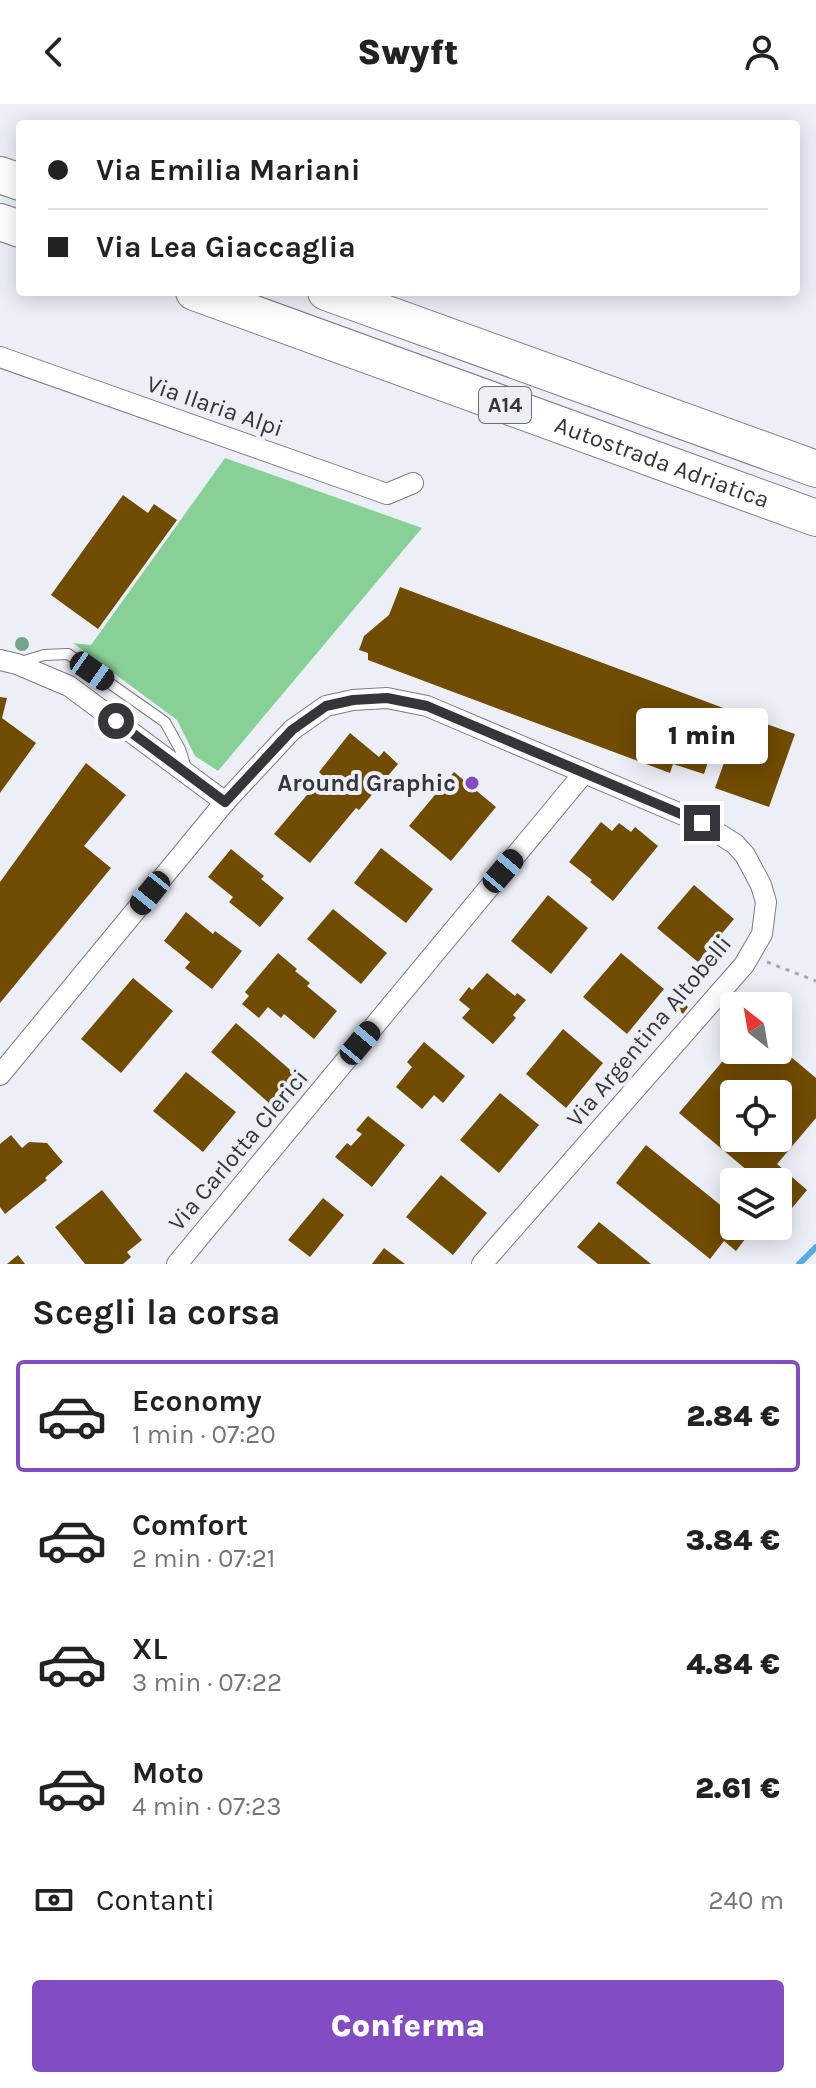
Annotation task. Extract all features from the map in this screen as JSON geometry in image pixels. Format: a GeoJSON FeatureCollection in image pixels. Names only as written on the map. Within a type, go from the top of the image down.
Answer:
{"type":"FeatureCollection","features":[{"type":"Feature","properties":{"kind":"highway","name":"Autostrada Adriatica"},"geometry":{"type":"LineString","coordinates":[[205,296],[816,518]]}},
{"type":"Feature","properties":{"kind":"highway","name":"Autostrada Adriatica"},"geometry":{"type":"LineString","coordinates":[[337,296],[816,469]]}},
{"type":"Feature","properties":{"kind":"street","name":"Via Ilaria Alpi"},"geometry":{"type":"LineString","coordinates":[[0,357],[387,494],[413,483]]}},
{"type":"Feature","properties":{"kind":"street"},"geometry":{"type":"LineString","coordinates":[[8,662],[69,686],[225,802]]}},
{"type":"Feature","properties":{"kind":"street","name":"Via Argentina Altobelli"},"geometry":{"type":"LineString","coordinates":[[0,1075],[225,802],[292,730],[326,706],[353,700],[387,698],[427,706],[702,823],[735,844],[745,855],[766,902],[762,934],[744,965],[482,1264]]}},
{"type":"Feature","properties":{"kind":"street","name":"Via Carlotta Clerici"},"geometry":{"type":"LineString","coordinates":[[177,1264],[584,773]]}},
{"type":"Feature","properties":{"kind":"lane"},"geometry":{"type":"LineString","coordinates":[[8,662],[68,654],[165,722],[180,749],[188,774]]}},
{"type":"Feature","properties":{"kind":"path"},"geometry":{"type":"LineString","coordinates":[[750,955],[816,981]]}},
{"type":"Feature","properties":{"kind":"green space"},"geometry":{"type":"Polygon","coordinates":[[[225,458],[422,528],[218,771],[195,756],[177,720],[73,643],[91,645],[225,458]]]}},
{"type":"Feature","properties":{"kind":"building"},"geometry":{"type":"Polygon","coordinates":[[[123,495],[148,513],[154,504],[177,520],[98,629],[51,595],[123,495]]]}},
{"type":"Feature","properties":{"kind":"building"},"geometry":{"type":"Polygon","coordinates":[[[400,587],[726,709],[704,774],[673,764],[670,773],[368,660],[368,653],[359,650],[364,636],[389,615],[400,587]]]}},
{"type":"Feature","properties":{"kind":"building"},"geometry":{"type":"Polygon","coordinates":[[[0,697],[7,698],[2,718],[36,743],[0,793],[0,697]]]}},
{"type":"Feature","properties":{"kind":"building"},"geometry":{"type":"Polygon","coordinates":[[[741,715],[795,734],[769,807],[715,788],[741,715]]]}},
{"type":"Feature","properties":{"kind":"building"},"geometry":{"type":"Polygon","coordinates":[[[350,733],[379,757],[384,751],[398,764],[310,863],[274,834],[323,776],[319,772],[350,733]]]}},
{"type":"Feature","properties":{"kind":"building"},"geometry":{"type":"Polygon","coordinates":[[[86,763],[126,795],[84,846],[111,868],[0,1003],[0,882],[86,763]]]}},
{"type":"Feature","properties":{"kind":"building"},"geometry":{"type":"Polygon","coordinates":[[[454,772],[496,807],[451,861],[409,826],[454,772]]]}},
{"type":"Feature","properties":{"kind":"building"},"geometry":{"type":"Polygon","coordinates":[[[601,822],[612,831],[619,823],[631,832],[635,827],[658,846],[613,901],[569,862],[601,822]]]}},
{"type":"Feature","properties":{"kind":"building"},"geometry":{"type":"Polygon","coordinates":[[[381,848],[433,889],[406,923],[354,883],[381,848]]]}},
{"type":"Feature","properties":{"kind":"building"},"geometry":{"type":"Polygon","coordinates":[[[231,849],[264,876],[261,879],[284,898],[260,927],[229,902],[233,897],[208,877],[231,849]]]}},
{"type":"Feature","properties":{"kind":"building"},"geometry":{"type":"Polygon","coordinates":[[[694,885],[734,919],[698,962],[657,928],[694,885]]]}},
{"type":"Feature","properties":{"kind":"building"},"geometry":{"type":"Polygon","coordinates":[[[548,895],[588,928],[551,974],[511,941],[548,895]]]}},
{"type":"Feature","properties":{"kind":"building"},"geometry":{"type":"Polygon","coordinates":[[[333,909],[387,953],[361,984],[307,939],[333,909]]]}},
{"type":"Feature","properties":{"kind":"building"},"geometry":{"type":"Polygon","coordinates":[[[186,912],[213,934],[215,931],[242,951],[212,989],[185,968],[190,962],[164,941],[186,912]]]}},
{"type":"Feature","properties":{"kind":"building"},"geometry":{"type":"Polygon","coordinates":[[[278,953],[310,983],[307,986],[337,1011],[314,1039],[284,1014],[281,1018],[268,1007],[259,1018],[242,1004],[249,996],[245,992],[278,953]]]}},
{"type":"Feature","properties":{"kind":"building"},"geometry":{"type":"Polygon","coordinates":[[[621,953],[664,989],[627,1034],[583,997],[621,953]]]}},
{"type":"Feature","properties":{"kind":"building"},"geometry":{"type":"Polygon","coordinates":[[[487,973],[515,996],[517,993],[526,1000],[513,1015],[516,1018],[493,1044],[462,1018],[470,1009],[459,1000],[469,987],[472,990],[487,973]]]}},
{"type":"Feature","properties":{"kind":"building"},"geometry":{"type":"Polygon","coordinates":[[[133,978],[173,1011],[121,1073],[81,1039],[133,978]]]}},
{"type":"Feature","properties":{"kind":"building"},"geometry":{"type":"Polygon","coordinates":[[[683,1002],[688,1007],[683,1014],[678,1009],[683,1002]]]}},
{"type":"Feature","properties":{"kind":"building"},"geometry":{"type":"Polygon","coordinates":[[[236,1023],[295,1074],[269,1103],[211,1052],[236,1023]]]}},
{"type":"Feature","properties":{"kind":"building"},"geometry":{"type":"Polygon","coordinates":[[[563,1029],[603,1063],[566,1108],[526,1074],[563,1029]]]}},
{"type":"Feature","properties":{"kind":"building"},"geometry":{"type":"Polygon","coordinates":[[[424,1042],[465,1076],[443,1103],[434,1095],[422,1109],[396,1087],[412,1067],[407,1062],[424,1042]]]}},
{"type":"Feature","properties":{"kind":"building"},"geometry":{"type":"Polygon","coordinates":[[[792,1058],[816,1078],[816,1118],[792,1146],[792,1080],[720,1080],[720,1148],[679,1113],[720,1064],[792,1064],[792,1058]]]}},
{"type":"Feature","properties":{"kind":"building"},"geometry":{"type":"Polygon","coordinates":[[[186,1072],[236,1112],[203,1152],[153,1111],[186,1072]]]}},
{"type":"Feature","properties":{"kind":"building"},"geometry":{"type":"Polygon","coordinates":[[[500,1093],[539,1125],[499,1173],[460,1140],[500,1093]]]}},
{"type":"Feature","properties":{"kind":"building"},"geometry":{"type":"Polygon","coordinates":[[[368,1116],[405,1145],[372,1187],[335,1157],[347,1143],[351,1146],[362,1134],[356,1130],[368,1116]]]}},
{"type":"Feature","properties":{"kind":"building"},"geometry":{"type":"Polygon","coordinates":[[[11,1135],[22,1148],[29,1142],[47,1143],[63,1162],[45,1178],[47,1180],[5,1214],[0,1207],[0,1144],[11,1135]]]}},
{"type":"Feature","properties":{"kind":"building"},"geometry":{"type":"Polygon","coordinates":[[[646,1145],[720,1205],[720,1240],[744,1240],[736,1251],[724,1241],[710,1259],[616,1183],[646,1145]]]}},
{"type":"Feature","properties":{"kind":"building"},"geometry":{"type":"Polygon","coordinates":[[[725,1152],[787,1152],[777,1164],[782,1168],[744,1168],[725,1152]]]}},
{"type":"Feature","properties":{"kind":"building"},"geometry":{"type":"Polygon","coordinates":[[[441,1175],[487,1213],[453,1255],[406,1217],[441,1175]]]}},
{"type":"Feature","properties":{"kind":"building"},"geometry":{"type":"Polygon","coordinates":[[[792,1177],[807,1190],[792,1208],[792,1177]]]}},
{"type":"Feature","properties":{"kind":"building"},"geometry":{"type":"Polygon","coordinates":[[[102,1190],[142,1240],[127,1252],[131,1257],[123,1264],[85,1264],[55,1227],[102,1190]]]}},
{"type":"Feature","properties":{"kind":"building"},"geometry":{"type":"Polygon","coordinates":[[[323,1198],[344,1215],[310,1257],[288,1240],[323,1198]]]}},
{"type":"Feature","properties":{"kind":"building"},"geometry":{"type":"Polygon","coordinates":[[[599,1222],[651,1264],[598,1264],[577,1247],[599,1222]]]}},
{"type":"Feature","properties":{"kind":"building"},"geometry":{"type":"Polygon","coordinates":[[[384,1248],[405,1264],[372,1264],[384,1248]]]}},
{"type":"Feature","properties":{"kind":"building"},"geometry":{"type":"Polygon","coordinates":[[[18,1255],[25,1264],[7,1264],[18,1255]]]}},
{"type":"Feature","properties":{"kind":"waterway"},"geometry":{"type":"LineString","coordinates":[[799,1264],[816,1247]]}},
{"type":"Feature","properties":{"kind":"place","name":"Around Graphic"},"geometry":{"type":"Point","coordinates":[472,783]}},
{"type":"Feature","properties":{"kind":"route"},"geometry":{"type":"LineString","coordinates":[[116,721],[225,802],[292,730],[326,706],[353,700],[387,698],[427,706],[702,823]]}}]}
